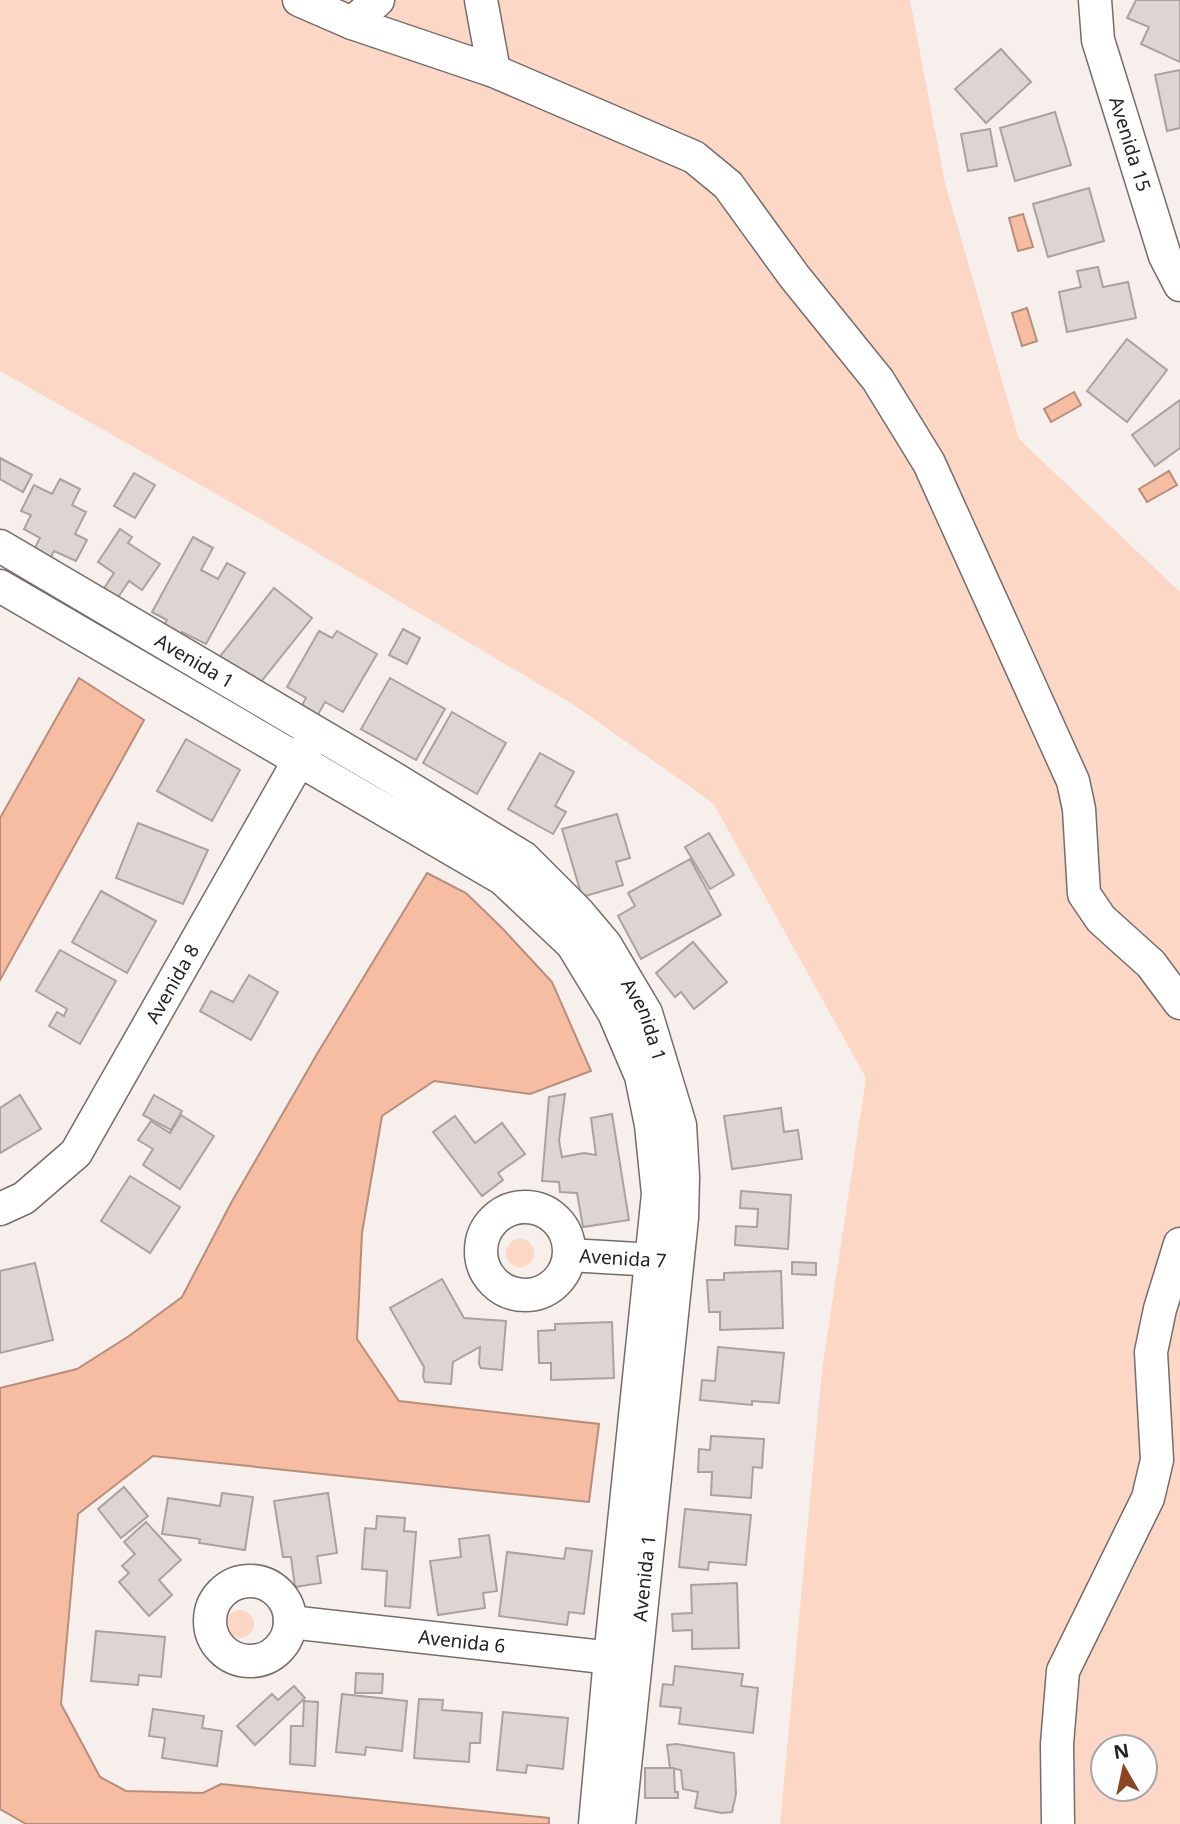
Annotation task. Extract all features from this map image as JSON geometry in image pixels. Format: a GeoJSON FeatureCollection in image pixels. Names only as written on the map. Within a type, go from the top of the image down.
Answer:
{"type":"FeatureCollection","features":[{"type":"Feature","properties":{"kind":"street"},"geometry":{"type":"LineString","coordinates":[[299,0],[352,23],[494,72],[694,157],[728,186],[794,276],[878,380],[929,463],[1073,781],[1080,809],[1084,894],[1101,919],[1151,964],[1180,1003]]}},
{"type":"Feature","properties":{"kind":"street"},"geometry":{"type":"LineString","coordinates":[[352,23],[378,0]]}},
{"type":"Feature","properties":{"kind":"street"},"geometry":{"type":"LineString","coordinates":[[481,0],[494,72]]}},
{"type":"Feature","properties":{"kind":"street","name":"Avenida 15"},"geometry":{"type":"LineString","coordinates":[[1095,0],[1098,40],[1166,256],[1180,285]]}},
{"type":"Feature","properties":{"kind":"street","name":"Avenida 1"},"geometry":{"type":"LineString","coordinates":[[0,546],[524,858],[567,921]]}},
{"type":"Feature","properties":{"kind":"street","name":"Avenida 1"},"geometry":{"type":"LineString","coordinates":[[0,586],[503,879],[606,944],[646,1013],[680,1125],[683,1177],[665,1260],[623,1659],[595,1824]]}},
{"type":"Feature","properties":{"kind":"street"},"geometry":{"type":"LineString","coordinates":[[94,641],[113,612]]}},
{"type":"Feature","properties":{"kind":"street","name":"Avenida 8"},"geometry":{"type":"LineString","coordinates":[[0,1209],[24,1198],[76,1153],[298,759],[316,732]]}},
{"type":"Feature","properties":{"kind":"street"},"geometry":{"type":"LineString","coordinates":[[1058,1824],[1057,1744],[1063,1671],[1148,1498],[1157,1460],[1151,1352],[1160,1309],[1180,1244]]}},
{"type":"Feature","properties":{"kind":"street","name":"Avenida 7"},"geometry":{"type":"LineString","coordinates":[[569,1255],[665,1260]]}},
{"type":"Feature","properties":{"kind":"street","name":"Avenida 6"},"geometry":{"type":"LineString","coordinates":[[290,1622],[623,1659]]}},
{"type":"Feature","properties":{"kind":"street","name":"Avenida 1"},"geometry":{"type":"LineString","coordinates":[[619,1824],[623,1659]]}},
{"type":"Feature","properties":{"kind":"shaded area"},"geometry":{"type":"Polygon","coordinates":[[[0,0],[910,0],[945,183],[1019,439],[1180,592],[1180,1824],[780,1824],[822,1370],[866,1078],[713,803],[574,705],[262,520],[0,371],[0,0]]]}},
{"type":"Feature","properties":{"kind":"shaded area"},"geometry":{"type":"Polygon","coordinates":[[[1023,214],[1033,247],[1018,251],[1009,218],[1023,214]]]}},
{"type":"Feature","properties":{"kind":"shaded area"},"geometry":{"type":"Polygon","coordinates":[[[1027,308],[1037,341],[1022,346],[1012,313],[1027,308]]]}},
{"type":"Feature","properties":{"kind":"shaded area"},"geometry":{"type":"Polygon","coordinates":[[[1074,392],[1081,405],[1051,422],[1044,409],[1074,392]]]}},
{"type":"Feature","properties":{"kind":"shaded area"},"geometry":{"type":"Polygon","coordinates":[[[1169,471],[1177,485],[1147,502],[1139,489],[1169,471]]]}},
{"type":"Feature","properties":{"kind":"shaded area"},"geometry":{"type":"Polygon","coordinates":[[[79,678],[144,720],[0,980],[0,818],[79,678]]]}},
{"type":"Feature","properties":{"kind":"shaded area"},"geometry":{"type":"Polygon","coordinates":[[[427,873],[466,893],[552,982],[591,1071],[530,1094],[434,1081],[382,1116],[362,1233],[357,1339],[399,1401],[599,1424],[589,1502],[153,1456],[78,1514],[61,1704],[100,1777],[126,1791],[203,1793],[221,1784],[549,1818],[549,1824],[26,1824],[0,1809],[0,1388],[77,1369],[129,1336],[182,1297],[231,1203],[317,1054],[427,873]]]}},
{"type":"Feature","properties":{"kind":"shaded area"},"geometry":{"type":"Polygon","coordinates":[[[520,1239],[530,1243],[534,1253],[530,1263],[520,1267],[510,1263],[506,1253],[510,1243],[520,1239]]]}},
{"type":"Feature","properties":{"kind":"shaded area"},"geometry":{"type":"Polygon","coordinates":[[[240,1610],[250,1614],[254,1624],[250,1634],[240,1638],[230,1634],[226,1624],[230,1614],[240,1610]]]}},
{"type":"Feature","properties":{"kind":"building"},"geometry":{"type":"Polygon","coordinates":[[[1136,0],[1180,0],[1180,62],[1141,44],[1149,27],[1127,18],[1136,0]]]}},
{"type":"Feature","properties":{"kind":"building"},"geometry":{"type":"Polygon","coordinates":[[[1001,49],[1031,82],[986,123],[955,89],[1001,49]]]}},
{"type":"Feature","properties":{"kind":"building"},"geometry":{"type":"Polygon","coordinates":[[[1180,70],[1180,128],[1167,131],[1155,75],[1180,70]]]}},
{"type":"Feature","properties":{"kind":"building"},"geometry":{"type":"Polygon","coordinates":[[[1055,112],[1071,165],[1015,181],[1000,128],[1055,112]]]}},
{"type":"Feature","properties":{"kind":"building"},"geometry":{"type":"Polygon","coordinates":[[[990,129],[997,166],[968,171],[961,134],[990,129]]]}},
{"type":"Feature","properties":{"kind":"building"},"geometry":{"type":"Polygon","coordinates":[[[1089,188],[1104,241],[1048,257],[1033,204],[1089,188]]]}},
{"type":"Feature","properties":{"kind":"building"},"geometry":{"type":"Polygon","coordinates":[[[1098,267],[1103,287],[1128,282],[1136,318],[1067,332],[1059,292],[1081,287],[1077,271],[1098,267]]]}},
{"type":"Feature","properties":{"kind":"building"},"geometry":{"type":"Polygon","coordinates":[[[1127,339],[1167,370],[1127,422],[1087,391],[1127,339]]]}},
{"type":"Feature","properties":{"kind":"building"},"geometry":{"type":"Polygon","coordinates":[[[1180,400],[1180,448],[1155,466],[1132,435],[1180,400]]]}},
{"type":"Feature","properties":{"kind":"building"},"geometry":{"type":"Polygon","coordinates":[[[0,458],[32,475],[23,492],[0,479],[0,458]]]}},
{"type":"Feature","properties":{"kind":"building"},"geometry":{"type":"Polygon","coordinates":[[[134,473],[155,485],[135,518],[114,506],[134,473]]]}},
{"type":"Feature","properties":{"kind":"building"},"geometry":{"type":"Polygon","coordinates":[[[60,479],[80,489],[72,505],[86,512],[75,534],[87,540],[76,561],[54,551],[44,570],[28,561],[40,538],[24,529],[31,515],[21,511],[34,485],[52,494],[60,479]]]}},
{"type":"Feature","properties":{"kind":"building"},"geometry":{"type":"Polygon","coordinates":[[[120,529],[132,537],[128,543],[160,564],[142,590],[129,581],[115,602],[101,593],[114,573],[98,562],[120,529]]]}},
{"type":"Feature","properties":{"kind":"building"},"geometry":{"type":"Polygon","coordinates":[[[193,537],[213,548],[201,570],[218,579],[227,563],[245,573],[206,644],[182,632],[176,644],[159,635],[167,620],[152,612],[193,537]]]}},
{"type":"Feature","properties":{"kind":"building"},"geometry":{"type":"Polygon","coordinates":[[[274,588],[312,618],[256,688],[218,659],[274,588]]]}},
{"type":"Feature","properties":{"kind":"building"},"geometry":{"type":"Polygon","coordinates":[[[403,629],[420,638],[407,664],[389,655],[403,629]]]}},
{"type":"Feature","properties":{"kind":"building"},"geometry":{"type":"Polygon","coordinates":[[[319,631],[332,638],[337,631],[377,654],[343,712],[325,702],[316,718],[300,709],[306,698],[287,687],[319,631]]]}},
{"type":"Feature","properties":{"kind":"building"},"geometry":{"type":"Polygon","coordinates":[[[390,678],[445,709],[416,760],[361,729],[390,678]]]}},
{"type":"Feature","properties":{"kind":"building"},"geometry":{"type":"Polygon","coordinates":[[[452,712],[506,743],[477,794],[423,763],[452,712]]]}},
{"type":"Feature","properties":{"kind":"building"},"geometry":{"type":"Polygon","coordinates":[[[186,739],[240,770],[212,821],[157,791],[186,739]]]}},
{"type":"Feature","properties":{"kind":"building"},"geometry":{"type":"Polygon","coordinates":[[[540,753],[574,772],[555,806],[566,812],[553,834],[508,809],[540,753]]]}},
{"type":"Feature","properties":{"kind":"building"},"geometry":{"type":"Polygon","coordinates":[[[617,814],[630,858],[616,862],[623,885],[582,897],[562,829],[617,814]]]}},
{"type":"Feature","properties":{"kind":"building"},"geometry":{"type":"Polygon","coordinates":[[[138,823],[208,850],[183,904],[116,878],[138,823]]]}},
{"type":"Feature","properties":{"kind":"building"},"geometry":{"type":"Polygon","coordinates":[[[709,833],[734,875],[710,889],[685,847],[709,833]]]}},
{"type":"Feature","properties":{"kind":"building"},"geometry":{"type":"Polygon","coordinates":[[[690,859],[721,915],[641,959],[618,916],[635,906],[628,893],[690,859]]]}},
{"type":"Feature","properties":{"kind":"building"},"geometry":{"type":"Polygon","coordinates":[[[101,891],[156,921],[127,973],[72,942],[101,891]]]}},
{"type":"Feature","properties":{"kind":"building"},"geometry":{"type":"Polygon","coordinates":[[[693,942],[727,982],[694,1009],[681,992],[675,997],[656,973],[693,942]]]}},
{"type":"Feature","properties":{"kind":"building"},"geometry":{"type":"Polygon","coordinates":[[[60,950],[116,981],[80,1044],[49,1026],[57,1012],[64,1016],[67,1009],[36,991],[60,950]]]}},
{"type":"Feature","properties":{"kind":"building"},"geometry":{"type":"Polygon","coordinates":[[[249,975],[278,992],[251,1040],[200,1011],[211,991],[233,1002],[249,975]]]}},
{"type":"Feature","properties":{"kind":"building"},"geometry":{"type":"Polygon","coordinates":[[[565,1094],[559,1141],[562,1157],[584,1153],[596,1155],[591,1118],[612,1114],[629,1220],[583,1227],[577,1193],[560,1192],[559,1182],[542,1181],[549,1097],[565,1094]]]}},
{"type":"Feature","properties":{"kind":"building"},"geometry":{"type":"Polygon","coordinates":[[[20,1095],[41,1129],[0,1153],[0,1108],[20,1095]]]}},
{"type":"Feature","properties":{"kind":"building"},"geometry":{"type":"Polygon","coordinates":[[[154,1095],[182,1111],[171,1130],[143,1115],[154,1095]]]}},
{"type":"Feature","properties":{"kind":"building"},"geometry":{"type":"Polygon","coordinates":[[[781,1108],[784,1132],[798,1130],[802,1159],[732,1169],[724,1116],[781,1108]]]}},
{"type":"Feature","properties":{"kind":"building"},"geometry":{"type":"Polygon","coordinates":[[[181,1115],[214,1136],[180,1189],[143,1165],[153,1149],[138,1140],[151,1121],[170,1133],[181,1115]]]}},
{"type":"Feature","properties":{"kind":"building"},"geometry":{"type":"Polygon","coordinates":[[[455,1116],[475,1143],[502,1123],[525,1154],[498,1173],[503,1180],[482,1196],[433,1132],[455,1116]]]}},
{"type":"Feature","properties":{"kind":"building"},"geometry":{"type":"Polygon","coordinates":[[[130,1176],[180,1207],[150,1253],[101,1221],[130,1176]]]}},
{"type":"Feature","properties":{"kind":"building"},"geometry":{"type":"Polygon","coordinates":[[[741,1191],[791,1195],[788,1249],[735,1245],[736,1226],[757,1227],[758,1209],[740,1208],[741,1191]]]}},
{"type":"Feature","properties":{"kind":"building"},"geometry":{"type":"Polygon","coordinates":[[[792,1262],[816,1263],[816,1275],[792,1274],[792,1262]]]}},
{"type":"Feature","properties":{"kind":"building"},"geometry":{"type":"Polygon","coordinates":[[[35,1263],[53,1340],[0,1353],[0,1271],[35,1263]]]}},
{"type":"Feature","properties":{"kind":"building"},"geometry":{"type":"Polygon","coordinates":[[[781,1271],[783,1328],[720,1330],[720,1312],[709,1312],[707,1280],[724,1280],[724,1273],[781,1271]]]}},
{"type":"Feature","properties":{"kind":"building"},"geometry":{"type":"Polygon","coordinates":[[[442,1279],[464,1318],[506,1321],[502,1370],[481,1368],[480,1347],[453,1362],[451,1384],[425,1382],[424,1367],[390,1308],[442,1279]]]}},
{"type":"Feature","properties":{"kind":"building"},"geometry":{"type":"Polygon","coordinates":[[[612,1322],[614,1378],[551,1380],[551,1363],[539,1363],[538,1331],[555,1330],[555,1324],[612,1322]]]}},
{"type":"Feature","properties":{"kind":"building"},"geometry":{"type":"Polygon","coordinates":[[[718,1347],[784,1353],[779,1403],[752,1401],[752,1405],[700,1400],[702,1380],[715,1381],[718,1347]]]}},
{"type":"Feature","properties":{"kind":"building"},"geometry":{"type":"Polygon","coordinates":[[[711,1436],[764,1439],[762,1468],[753,1467],[751,1498],[711,1495],[712,1472],[698,1472],[699,1449],[710,1450],[711,1436]]]}},
{"type":"Feature","properties":{"kind":"building"},"geometry":{"type":"Polygon","coordinates":[[[124,1487],[148,1516],[121,1538],[98,1509],[124,1487]]]}},
{"type":"Feature","properties":{"kind":"building"},"geometry":{"type":"Polygon","coordinates":[[[222,1493],[253,1497],[245,1550],[199,1543],[200,1539],[162,1534],[168,1498],[220,1506],[222,1493]]]}},
{"type":"Feature","properties":{"kind":"building"},"geometry":{"type":"Polygon","coordinates":[[[328,1493],[337,1553],[317,1556],[321,1583],[295,1587],[291,1557],[283,1557],[274,1501],[328,1493]]]}},
{"type":"Feature","properties":{"kind":"building"},"geometry":{"type":"Polygon","coordinates":[[[685,1509],[751,1515],[746,1565],[709,1562],[708,1570],[679,1567],[685,1509]]]}},
{"type":"Feature","properties":{"kind":"building"},"geometry":{"type":"Polygon","coordinates":[[[377,1516],[405,1518],[404,1531],[416,1532],[410,1608],[385,1606],[387,1571],[362,1569],[365,1528],[376,1529],[377,1516]]]}},
{"type":"Feature","properties":{"kind":"building"},"geometry":{"type":"Polygon","coordinates":[[[146,1522],[181,1560],[159,1580],[172,1595],[149,1616],[119,1582],[129,1573],[122,1566],[135,1554],[124,1542],[146,1522]]]}},
{"type":"Feature","properties":{"kind":"building"},"geometry":{"type":"Polygon","coordinates":[[[489,1535],[497,1591],[483,1593],[485,1608],[438,1615],[430,1561],[461,1557],[459,1539],[489,1535]]]}},
{"type":"Feature","properties":{"kind":"building"},"geometry":{"type":"Polygon","coordinates":[[[566,1548],[592,1551],[584,1614],[569,1612],[567,1625],[499,1616],[507,1552],[564,1559],[566,1548]]]}},
{"type":"Feature","properties":{"kind":"building"},"geometry":{"type":"Polygon","coordinates":[[[737,1583],[739,1648],[692,1649],[692,1630],[673,1631],[672,1614],[692,1613],[691,1585],[737,1583]]]}},
{"type":"Feature","properties":{"kind":"building"},"geometry":{"type":"Polygon","coordinates":[[[96,1631],[165,1637],[161,1677],[139,1675],[138,1685],[91,1681],[96,1631]]]}},
{"type":"Feature","properties":{"kind":"building"},"geometry":{"type":"Polygon","coordinates":[[[675,1666],[743,1674],[741,1686],[758,1688],[753,1733],[679,1724],[681,1708],[660,1706],[663,1684],[673,1685],[675,1666]]]}},
{"type":"Feature","properties":{"kind":"building"},"geometry":{"type":"Polygon","coordinates":[[[356,1673],[383,1674],[382,1693],[355,1693],[356,1673]]]}},
{"type":"Feature","properties":{"kind":"building"},"geometry":{"type":"Polygon","coordinates":[[[294,1686],[305,1698],[255,1745],[237,1726],[272,1694],[278,1700],[294,1686]]]}},
{"type":"Feature","properties":{"kind":"building"},"geometry":{"type":"Polygon","coordinates":[[[342,1694],[407,1701],[402,1751],[366,1747],[365,1755],[336,1752],[342,1694]]]}},
{"type":"Feature","properties":{"kind":"building"},"geometry":{"type":"Polygon","coordinates":[[[419,1699],[443,1700],[442,1710],[482,1713],[480,1743],[470,1743],[469,1762],[414,1758],[419,1699]]]}},
{"type":"Feature","properties":{"kind":"building"},"geometry":{"type":"Polygon","coordinates":[[[304,1701],[318,1702],[315,1766],[290,1764],[291,1726],[303,1726],[304,1701]]]}},
{"type":"Feature","properties":{"kind":"building"},"geometry":{"type":"Polygon","coordinates":[[[153,1709],[204,1716],[202,1728],[222,1731],[217,1766],[162,1758],[165,1738],[149,1736],[153,1709]]]}},
{"type":"Feature","properties":{"kind":"building"},"geometry":{"type":"Polygon","coordinates":[[[503,1712],[568,1718],[563,1769],[527,1765],[526,1773],[497,1770],[503,1712]]]}},
{"type":"Feature","properties":{"kind":"building"},"geometry":{"type":"Polygon","coordinates":[[[667,1745],[734,1753],[736,1794],[732,1812],[695,1808],[698,1792],[683,1789],[681,1770],[670,1768],[667,1745]]]}},
{"type":"Feature","properties":{"kind":"building"},"geometry":{"type":"Polygon","coordinates":[[[645,1768],[674,1768],[675,1792],[678,1792],[678,1798],[645,1798],[645,1768]]]}}]}
